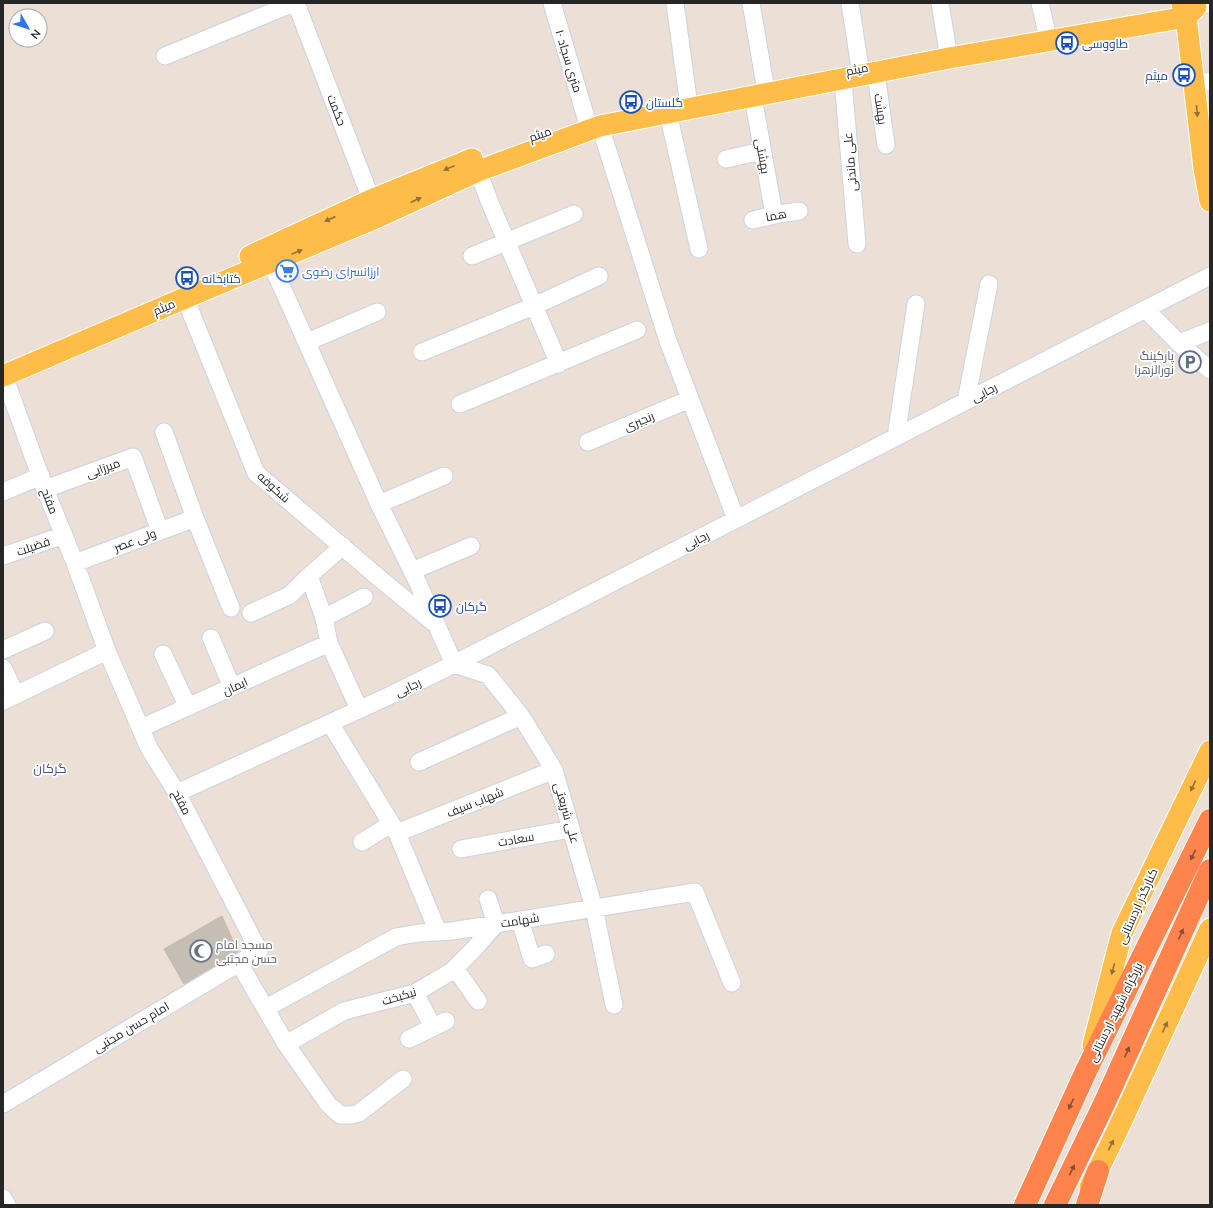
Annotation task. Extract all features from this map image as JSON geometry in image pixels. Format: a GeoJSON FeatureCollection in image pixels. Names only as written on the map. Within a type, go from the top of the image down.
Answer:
{"type":"FeatureCollection","features":[{"type":"Feature","properties":{"kind":"highway","name":"بزرگراه شهید اردستانی"},"geometry":{"type":"LineString","coordinates":[[1026,1201],[1087,1068],[1210,820]]}},
{"type":"Feature","properties":{"kind":"highway"},"geometry":{"type":"LineString","coordinates":[[1054,1205],[1104,1104],[1210,870]]}},
{"type":"Feature","properties":{"kind":"highway"},"geometry":{"type":"LineString","coordinates":[[1087,1205],[1098,1171]]}},
{"type":"Feature","properties":{"kind":"main road","name":"میثم"},"geometry":{"type":"LineString","coordinates":[[3,372],[262,251],[478,171],[593,122],[608,112],[688,98],[759,91],[860,74],[1192,6]]}},
{"type":"Feature","properties":{"kind":"main road","name":"میثم"},"geometry":{"type":"LineString","coordinates":[[949,55],[1046,29],[1192,6]]}},
{"type":"Feature","properties":{"kind":"main road"},"geometry":{"type":"LineString","coordinates":[[1192,6],[1209,87]]}},
{"type":"Feature","properties":{"kind":"main road"},"geometry":{"type":"LineString","coordinates":[[1192,6],[1204,168],[1210,201]]}},
{"type":"Feature","properties":{"kind":"main road","name":"میثم"},"geometry":{"type":"LineString","coordinates":[[3,372],[271,263],[492,150],[593,122],[668,113],[759,91]]}},
{"type":"Feature","properties":{"kind":"main road","name":"کنارگذر اردستانی"},"geometry":{"type":"LineString","coordinates":[[1087,1068],[1122,933],[1210,751]]}},
{"type":"Feature","properties":{"kind":"main road"},"geometry":{"type":"LineString","coordinates":[[1081,1205],[1210,929]]}},
{"type":"Feature","properties":{"kind":"street"},"geometry":{"type":"LineString","coordinates":[[165,56],[295,3]]}},
{"type":"Feature","properties":{"kind":"street","name":"حکمت"},"geometry":{"type":"LineString","coordinates":[[295,3],[380,207]]}},
{"type":"Feature","properties":{"kind":"street","name":"حکمت"},"geometry":{"type":"LineString","coordinates":[[308,3],[380,207]]}},
{"type":"Feature","properties":{"kind":"street","name":"۱۰ متری سجاد"},"geometry":{"type":"LineString","coordinates":[[552,3],[668,342],[736,519]]}},
{"type":"Feature","properties":{"kind":"street"},"geometry":{"type":"LineString","coordinates":[[675,3],[688,98]]}},
{"type":"Feature","properties":{"kind":"street","name":"بهشتی"},"geometry":{"type":"LineString","coordinates":[[751,3],[759,91],[762,151],[774,215]]}},
{"type":"Feature","properties":{"kind":"street"},"geometry":{"type":"LineString","coordinates":[[850,3],[860,74]]}},
{"type":"Feature","properties":{"kind":"street"},"geometry":{"type":"LineString","coordinates":[[940,3],[949,55]]}},
{"type":"Feature","properties":{"kind":"street"},"geometry":{"type":"LineString","coordinates":[[1040,3],[1046,29]]}},
{"type":"Feature","properties":{"kind":"street","name":"بهشت"},"geometry":{"type":"LineString","coordinates":[[860,74],[886,145]]}},
{"type":"Feature","properties":{"kind":"street","name":"علی ماندنی"},"geometry":{"type":"LineString","coordinates":[[858,244],[860,74]]}},
{"type":"Feature","properties":{"kind":"street"},"geometry":{"type":"LineString","coordinates":[[668,113],[699,250]]}},
{"type":"Feature","properties":{"kind":"street"},"geometry":{"type":"LineString","coordinates":[[726,159],[762,151]]}},
{"type":"Feature","properties":{"kind":"street"},"geometry":{"type":"LineString","coordinates":[[478,171],[506,242],[559,364]]}},
{"type":"Feature","properties":{"kind":"street","name":"هما"},"geometry":{"type":"LineString","coordinates":[[753,220],[799,211]]}},
{"type":"Feature","properties":{"kind":"street"},"geometry":{"type":"LineString","coordinates":[[472,256],[574,214]]}},
{"type":"Feature","properties":{"kind":"street"},"geometry":{"type":"LineString","coordinates":[[271,263],[454,664]]}},
{"type":"Feature","properties":{"kind":"street"},"geometry":{"type":"LineString","coordinates":[[422,352],[534,306],[600,276]]}},
{"type":"Feature","properties":{"kind":"street","name":"رجایی"},"geometry":{"type":"LineString","coordinates":[[177,793],[391,695],[454,664],[1210,276]]}},
{"type":"Feature","properties":{"kind":"street"},"geometry":{"type":"LineString","coordinates":[[966,401],[989,284]]}},
{"type":"Feature","properties":{"kind":"street","name":"شکوفه"},"geometry":{"type":"LineString","coordinates":[[185,298],[256,473],[435,624]]}},
{"type":"Feature","properties":{"kind":"street"},"geometry":{"type":"LineString","coordinates":[[896,437],[916,304]]}},
{"type":"Feature","properties":{"kind":"street"},"geometry":{"type":"LineString","coordinates":[[1145,310],[1210,370]]}},
{"type":"Feature","properties":{"kind":"street"},"geometry":{"type":"LineString","coordinates":[[307,342],[377,312]]}},
{"type":"Feature","properties":{"kind":"street"},"geometry":{"type":"LineString","coordinates":[[460,404],[559,364],[637,330]]}},
{"type":"Feature","properties":{"kind":"street"},"geometry":{"type":"LineString","coordinates":[[1179,343],[1210,331]]}},
{"type":"Feature","properties":{"kind":"street","name":"مفتح"},"geometry":{"type":"LineString","coordinates":[[3,372],[43,483],[75,563],[107,651],[149,748],[177,793],[259,951]]}},
{"type":"Feature","properties":{"kind":"street","name":"رنجبری"},"geometry":{"type":"LineString","coordinates":[[588,442],[690,399]]}},
{"type":"Feature","properties":{"kind":"street"},"geometry":{"type":"LineString","coordinates":[[164,432],[195,518],[231,608]]}},
{"type":"Feature","properties":{"kind":"street","name":"میرزایی"},"geometry":{"type":"LineString","coordinates":[[43,483],[133,457],[160,531]]}},
{"type":"Feature","properties":{"kind":"street"},"geometry":{"type":"LineString","coordinates":[[380,504],[444,476]]}},
{"type":"Feature","properties":{"kind":"street"},"geometry":{"type":"LineString","coordinates":[[3,492],[43,483]]}},
{"type":"Feature","properties":{"kind":"street","name":"ولی عصر"},"geometry":{"type":"LineString","coordinates":[[75,563],[195,518]]}},
{"type":"Feature","properties":{"kind":"street","name":"فضیلت"},"geometry":{"type":"LineString","coordinates":[[3,556],[64,535]]}},
{"type":"Feature","properties":{"kind":"street"},"geometry":{"type":"LineString","coordinates":[[251,613],[290,596],[309,576],[343,546]]}},
{"type":"Feature","properties":{"kind":"street"},"geometry":{"type":"LineString","coordinates":[[385,583],[399,578],[414,576],[471,546]]}},
{"type":"Feature","properties":{"kind":"street"},"geometry":{"type":"LineString","coordinates":[[309,576],[324,618],[329,643],[359,709]]}},
{"type":"Feature","properties":{"kind":"street"},"geometry":{"type":"LineString","coordinates":[[324,618],[364,597]]}},
{"type":"Feature","properties":{"kind":"street"},"geometry":{"type":"LineString","coordinates":[[3,650],[45,631]]}},
{"type":"Feature","properties":{"kind":"street"},"geometry":{"type":"LineString","coordinates":[[211,638],[232,687]]}},
{"type":"Feature","properties":{"kind":"street","name":"ایمان"},"geometry":{"type":"LineString","coordinates":[[141,728],[329,643]]}},
{"type":"Feature","properties":{"kind":"street"},"geometry":{"type":"LineString","coordinates":[[3,668],[10,698],[107,651]]}},
{"type":"Feature","properties":{"kind":"street"},"geometry":{"type":"LineString","coordinates":[[163,654],[188,707]]}},
{"type":"Feature","properties":{"kind":"street","name":"علی شریعتی"},"geometry":{"type":"LineString","coordinates":[[454,664],[488,675],[521,716],[554,770],[594,908],[614,1005]]}},
{"type":"Feature","properties":{"kind":"street"},"geometry":{"type":"LineString","coordinates":[[419,762],[521,716]]}},
{"type":"Feature","properties":{"kind":"street"},"geometry":{"type":"LineString","coordinates":[[330,723],[394,828],[438,932]]}},
{"type":"Feature","properties":{"kind":"street","name":"شهاب سیف"},"geometry":{"type":"LineString","coordinates":[[362,842],[394,828],[554,770]]}},
{"type":"Feature","properties":{"kind":"street","name":"سعادت"},"geometry":{"type":"LineString","coordinates":[[461,849],[571,829]]}},
{"type":"Feature","properties":{"kind":"street","name":"شهامت"},"geometry":{"type":"LineString","coordinates":[[266,1008],[396,937],[419,933],[452,931],[695,892],[732,983]]}},
{"type":"Feature","properties":{"kind":"street"},"geometry":{"type":"LineString","coordinates":[[488,899],[496,924]]}},
{"type":"Feature","properties":{"kind":"street"},"geometry":{"type":"LineString","coordinates":[[520,920],[532,959]]}},
{"type":"Feature","properties":{"kind":"street","name":"نیکبخت"},"geometry":{"type":"LineString","coordinates":[[286,1044],[344,1010],[415,993],[454,968],[474,949],[496,924]]}},
{"type":"Feature","properties":{"kind":"street","name":"امام حسن مجتبی"},"geometry":{"type":"LineString","coordinates":[[3,1104],[259,951]]}},
{"type":"Feature","properties":{"kind":"street"},"geometry":{"type":"LineString","coordinates":[[239,963],[286,1044],[328,1104],[340,1115],[359,1113],[404,1079]]}},
{"type":"Feature","properties":{"kind":"street"},"geometry":{"type":"LineString","coordinates":[[454,968],[478,1001]]}},
{"type":"Feature","properties":{"kind":"street"},"geometry":{"type":"LineString","coordinates":[[409,1039],[439,1024],[415,993]]}},
{"type":"Feature","properties":{"kind":"street"},"geometry":{"type":"LineString","coordinates":[[3,1198],[7,1205]]}},
{"type":"Feature","properties":{"kind":"building","name":"مسجد امام حسن مجتبی"},"geometry":{"type":"Polygon","coordinates":[[[222,916],[238,952],[184,984],[164,949],[222,916]]]}},
{"type":"Feature","properties":{"kind":"place","name":"طاووسی"},"geometry":{"type":"Point","coordinates":[1067,43]}},
{"type":"Feature","properties":{"kind":"place","name":"میثم"},"geometry":{"type":"Point","coordinates":[1184,75]}},
{"type":"Feature","properties":{"kind":"place","name":"گلستان"},"geometry":{"type":"Point","coordinates":[631,102]}},
{"type":"Feature","properties":{"kind":"place","name":"ارزانسرای رضوی"},"geometry":{"type":"Point","coordinates":[287,271]}},
{"type":"Feature","properties":{"kind":"place","name":"کتابخانه"},"geometry":{"type":"Point","coordinates":[187,278]}},
{"type":"Feature","properties":{"kind":"place","name":"پارکینگ نورالزهرا"},"geometry":{"type":"Point","coordinates":[1190,362]}},
{"type":"Feature","properties":{"kind":"place","name":"گرکان"},"geometry":{"type":"Point","coordinates":[440,606]}},
{"type":"Feature","properties":{"kind":"place","name":"مسجد امام حسن مجتبی"},"geometry":{"type":"Point","coordinates":[201,951]}},
{"type":"Feature","properties":{"kind":"district","name":"گرکان"},"geometry":{"type":"Point","coordinates":[50,768]}}]}
